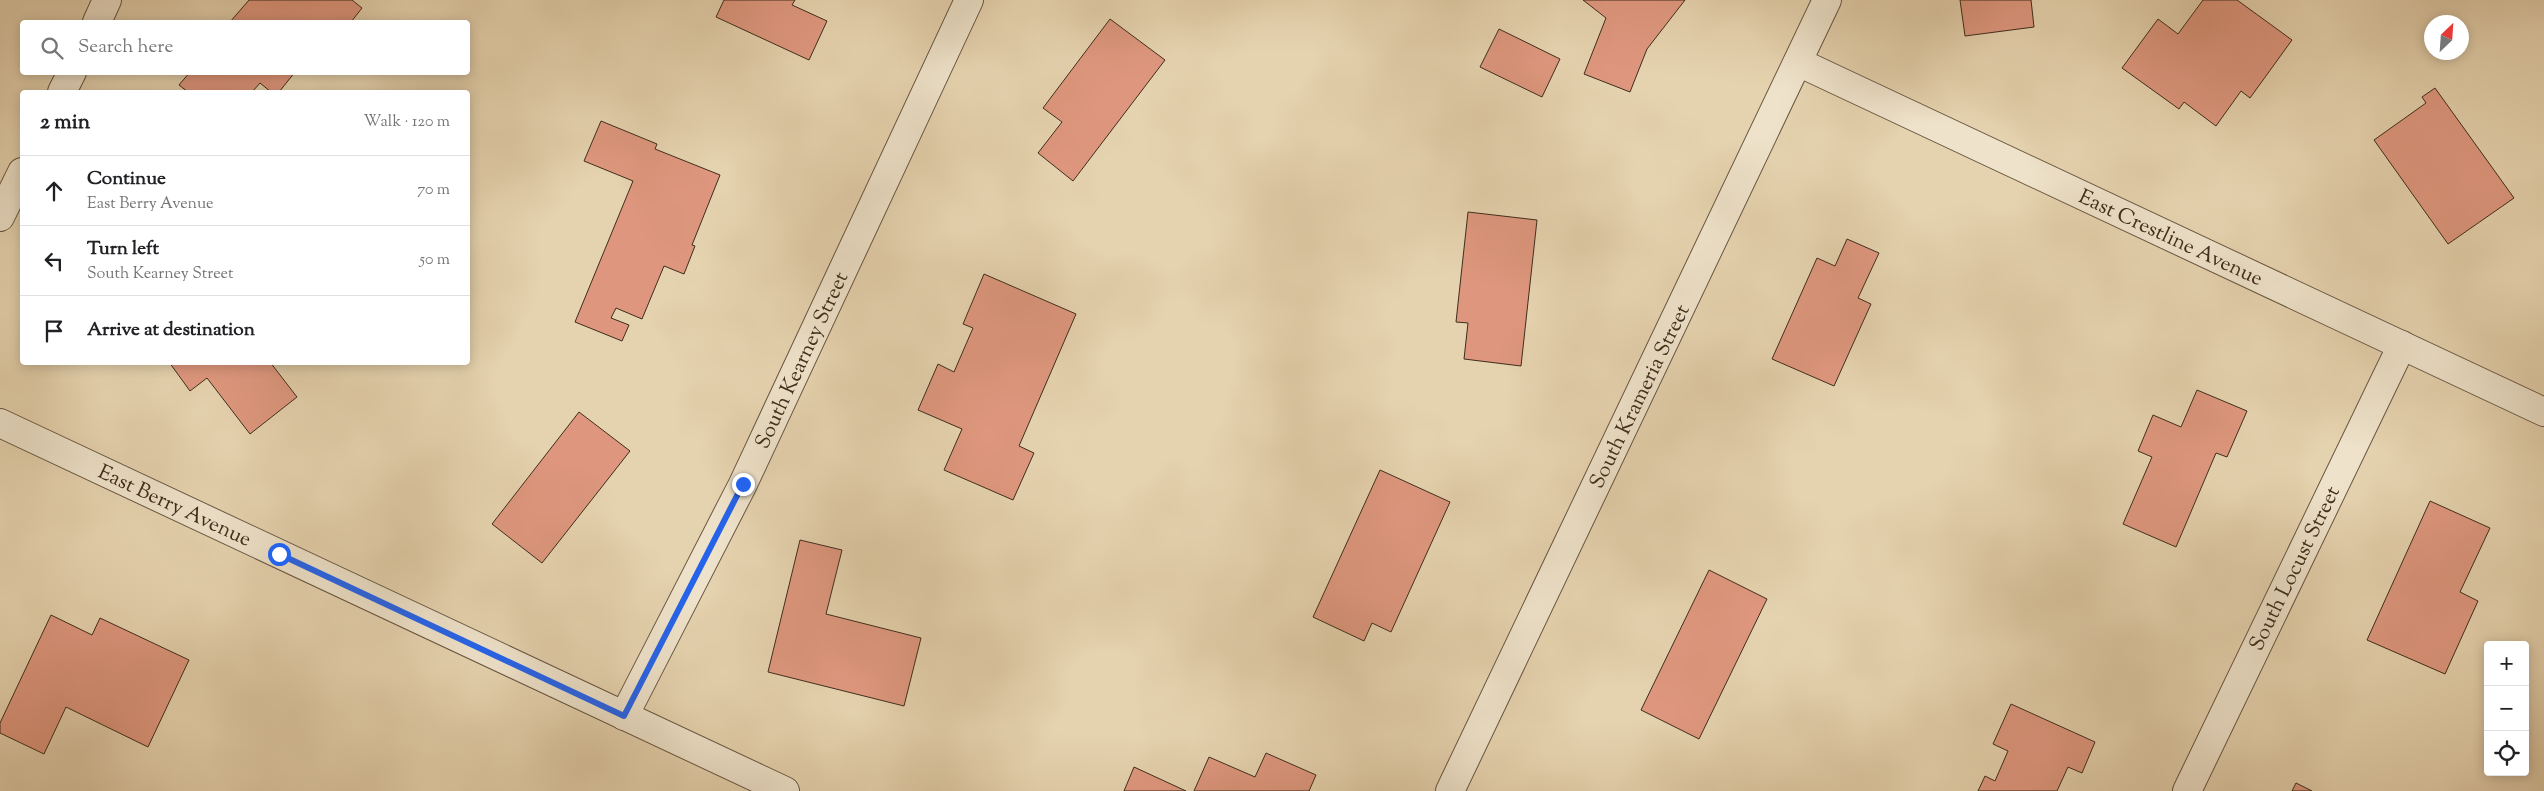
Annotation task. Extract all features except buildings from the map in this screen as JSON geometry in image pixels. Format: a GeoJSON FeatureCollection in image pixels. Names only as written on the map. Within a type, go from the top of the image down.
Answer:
{"type":"FeatureCollection","features":[{"type":"Feature","properties":{"kind":"street"},"geometry":{"type":"LineString","coordinates":[[98,20],[107,0]]}},
{"type":"Feature","properties":{"kind":"street","name":"South Kearney Street"},"geometry":{"type":"LineString","coordinates":[[624,716],[743,484],[969,0]]}},
{"type":"Feature","properties":{"kind":"street","name":"South Krameria Street"},"geometry":{"type":"LineString","coordinates":[[1450,791],[1827,0]]}},
{"type":"Feature","properties":{"kind":"street","name":"East Crestline Avenue"},"geometry":{"type":"LineString","coordinates":[[1798,62],[2544,412]]}},
{"type":"Feature","properties":{"kind":"street"},"geometry":{"type":"LineString","coordinates":[[63,90],[70,75]]}},
{"type":"Feature","properties":{"kind":"street"},"geometry":{"type":"LineString","coordinates":[[0,217],[20,176]]}},
{"type":"Feature","properties":{"kind":"street","name":"South Locust Street"},"geometry":{"type":"LineString","coordinates":[[2187,791],[2402,345]]}},
{"type":"Feature","properties":{"kind":"street","name":"East Berry Avenue"},"geometry":{"type":"LineString","coordinates":[[0,423],[785,791]]}},
{"type":"Feature","properties":{"kind":"route"},"geometry":{"type":"LineString","coordinates":[[279,554],[624,716],[743,484]]}}]}
